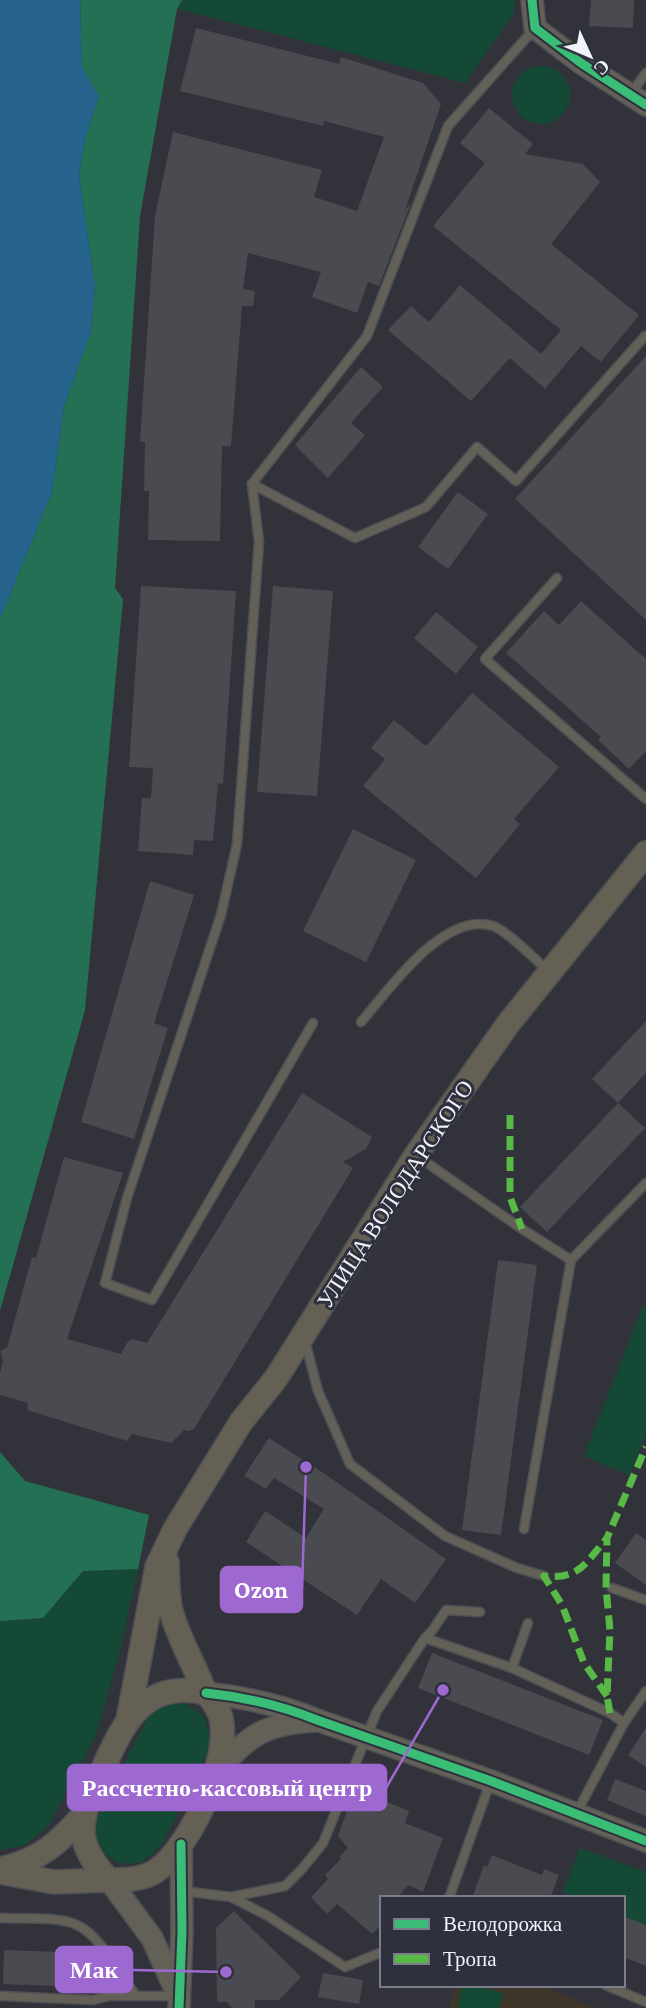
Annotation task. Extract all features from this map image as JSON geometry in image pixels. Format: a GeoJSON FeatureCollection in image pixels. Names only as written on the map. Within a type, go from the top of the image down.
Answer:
{"type":"FeatureCollection","features":[{"type":"Feature","properties":{"kind":"main road","name":"УЛИЦА ВОЛОДАРСКОГО"},"geometry":{"type":"LineString","coordinates":[[128,1720],[158,1567],[175,1529],[241,1422],[276,1377],[416,1155],[508,1024],[646,853]]}},
{"type":"Feature","properties":{"kind":"main road"},"geometry":{"type":"LineString","coordinates":[[0,1871],[54,1882],[131,1879],[155,1871],[181,1844],[218,1770],[223,1740],[217,1707],[206,1693],[170,1609],[167,1550]]}},
{"type":"Feature","properties":{"kind":"main road"},"geometry":{"type":"LineString","coordinates":[[0,1871],[37,1857],[61,1839],[84,1814],[110,1753],[128,1720],[142,1704],[168,1691],[193,1690],[206,1693]]}},
{"type":"Feature","properties":{"kind":"main road"},"geometry":{"type":"LineString","coordinates":[[84,1814],[83,1835],[88,1852],[94,1864],[109,1880]]}},
{"type":"Feature","properties":{"kind":"street"},"geometry":{"type":"LineString","coordinates":[[532,0],[535,28],[638,100]]}},
{"type":"Feature","properties":{"kind":"street"},"geometry":{"type":"LineString","coordinates":[[206,1693],[270,1703],[491,1781],[646,1841]]}},
{"type":"Feature","properties":{"kind":"street"},"geometry":{"type":"LineString","coordinates":[[218,1770],[252,1736],[290,1723],[317,1720]]}},
{"type":"Feature","properties":{"kind":"street"},"geometry":{"type":"LineString","coordinates":[[179,2002],[182,1932],[181,1844]]}},
{"type":"Feature","properties":{"kind":"street"},"geometry":{"type":"LineString","coordinates":[[109,1880],[136,1914],[158,1949],[179,2002]]}},
{"type":"Feature","properties":{"kind":"lane"},"geometry":{"type":"LineString","coordinates":[[313,1023],[152,1300],[105,1283],[127,1198],[221,915],[237,844],[259,542],[252,484],[367,336],[448,126],[535,28]]}},
{"type":"Feature","properties":{"kind":"lane"},"geometry":{"type":"LineString","coordinates":[[638,100],[646,73]]}},
{"type":"Feature","properties":{"kind":"lane"},"geometry":{"type":"LineString","coordinates":[[252,484],[355,538],[426,507],[477,447],[516,481],[645,337]]}},
{"type":"Feature","properties":{"kind":"lane"},"geometry":{"type":"LineString","coordinates":[[556,578],[485,660],[646,799]]}},
{"type":"Feature","properties":{"kind":"lane"},"geometry":{"type":"LineString","coordinates":[[361,1022],[428,948],[443,936],[464,926],[497,926],[550,972]]}},
{"type":"Feature","properties":{"kind":"lane"},"geometry":{"type":"LineString","coordinates":[[416,1155],[571,1260]]}},
{"type":"Feature","properties":{"kind":"lane"},"geometry":{"type":"LineString","coordinates":[[524,1529],[571,1260],[646,1183]]}},
{"type":"Feature","properties":{"kind":"lane"},"geometry":{"type":"LineString","coordinates":[[303,1335],[318,1391],[350,1464],[445,1536],[517,1568],[544,1576]]}},
{"type":"Feature","properties":{"kind":"lane"},"geometry":{"type":"LineString","coordinates":[[612,1588],[646,1600]]}},
{"type":"Feature","properties":{"kind":"lane"},"geometry":{"type":"LineString","coordinates":[[232,1898],[285,1886],[302,1869],[323,1843],[377,1711],[425,1639],[446,1610],[480,1612]]}},
{"type":"Feature","properties":{"kind":"lane"},"geometry":{"type":"LineString","coordinates":[[512,1668],[528,1623]]}},
{"type":"Feature","properties":{"kind":"lane"},"geometry":{"type":"LineString","coordinates":[[425,1639],[512,1668],[610,1713],[624,1723]]}},
{"type":"Feature","properties":{"kind":"lane"},"geometry":{"type":"LineString","coordinates":[[576,1815],[624,1723],[646,1691]]}},
{"type":"Feature","properties":{"kind":"lane"},"geometry":{"type":"LineString","coordinates":[[450,1896],[491,1781]]}},
{"type":"Feature","properties":{"kind":"lane"},"geometry":{"type":"LineString","coordinates":[[181,1891],[204,1892],[232,1898],[268,1916],[345,1967],[380,1953]]}},
{"type":"Feature","properties":{"kind":"lane"},"geometry":{"type":"LineString","coordinates":[[0,1918],[61,1921],[83,1928],[100,1945],[136,1996]]}},
{"type":"Feature","properties":{"kind":"lane"},"geometry":{"type":"LineString","coordinates":[[610,1987],[646,2002]]}},
{"type":"Feature","properties":{"kind":"lane"},"geometry":{"type":"LineString","coordinates":[[0,1996],[93,2000],[109,1996],[136,1996],[179,2002]]}},
{"type":"Feature","properties":{"kind":"shaded area"},"geometry":{"type":"Polygon","coordinates":[[[454,1987],[542,1987],[597,2008],[449,2008],[454,1987]]]}},
{"type":"Feature","properties":{"kind":"green space"},"geometry":{"type":"Polygon","coordinates":[[[80,0],[182,0],[177,9],[140,216],[115,588],[123,599],[85,1010],[0,1311],[0,619],[52,492],[64,406],[91,332],[95,286],[79,175],[85,138],[99,97],[82,67],[80,0]]]}},
{"type":"Feature","properties":{"kind":"green space"},"geometry":{"type":"Polygon","coordinates":[[[182,0],[515,0],[514,13],[465,83],[178,9],[182,0]]]}},
{"type":"Feature","properties":{"kind":"green space"},"geometry":{"type":"Polygon","coordinates":[[[541,66],[557,71],[565,79],[570,95],[565,111],[557,119],[541,124],[525,119],[517,111],[512,95],[517,79],[525,71],[541,66]]]}},
{"type":"Feature","properties":{"kind":"green space"},"geometry":{"type":"Polygon","coordinates":[[[643,1306],[646,1307],[646,1434],[629,1475],[584,1456],[643,1306]]]}},
{"type":"Feature","properties":{"kind":"green space"},"geometry":{"type":"Polygon","coordinates":[[[0,1452],[25,1481],[149,1515],[138,1569],[83,1571],[43,1618],[0,1621],[0,1452]]]}},
{"type":"Feature","properties":{"kind":"green space"},"geometry":{"type":"Polygon","coordinates":[[[138,1569],[119,1655],[96,1735],[49,1825],[25,1845],[0,1850],[0,1621],[43,1618],[83,1571],[138,1569]]]}},
{"type":"Feature","properties":{"kind":"green space"},"geometry":{"type":"Polygon","coordinates":[[[166,1702],[185,1704],[204,1716],[210,1737],[207,1755],[164,1841],[152,1855],[139,1863],[118,1863],[100,1850],[95,1840],[94,1828],[146,1721],[166,1702]]]}},
{"type":"Feature","properties":{"kind":"green space"},"geometry":{"type":"Polygon","coordinates":[[[580,1848],[646,1872],[646,1925],[625,1917],[625,1896],[572,1896],[563,1892],[580,1848]]]}},
{"type":"Feature","properties":{"kind":"green space"},"geometry":{"type":"Polygon","coordinates":[[[462,1987],[485,1987],[504,1994],[499,2008],[457,2008],[462,1987]]]}},
{"type":"Feature","properties":{"kind":"water"},"geometry":{"type":"Polygon","coordinates":[[[0,0],[80,0],[82,67],[99,97],[85,138],[79,175],[95,286],[91,332],[64,406],[52,492],[0,619],[0,0]]]}},
{"type":"Feature","properties":{"kind":"building"},"geometry":{"type":"Polygon","coordinates":[[[591,0],[634,0],[633,28],[589,26],[591,0]]]}},
{"type":"Feature","properties":{"kind":"building"},"geometry":{"type":"Polygon","coordinates":[[[196,28],[339,64],[341,57],[423,83],[441,104],[405,210],[411,203],[379,286],[368,282],[357,313],[312,297],[321,272],[248,253],[243,289],[255,291],[253,306],[242,306],[231,446],[222,446],[220,541],[148,540],[149,491],[144,491],[145,442],[140,442],[155,216],[173,132],[322,170],[314,197],[357,211],[384,137],[324,121],[323,126],[180,91],[196,28]]]}},
{"type":"Feature","properties":{"kind":"building"},"geometry":{"type":"Polygon","coordinates":[[[489,108],[533,144],[525,154],[583,164],[600,182],[551,244],[639,315],[601,362],[581,346],[545,389],[510,358],[471,401],[388,330],[411,306],[429,322],[460,285],[541,354],[561,330],[433,226],[485,163],[460,143],[489,108]]]}},
{"type":"Feature","properties":{"kind":"building"},"geometry":{"type":"Polygon","coordinates":[[[646,356],[646,620],[515,499],[646,356]]]}},
{"type":"Feature","properties":{"kind":"building"},"geometry":{"type":"Polygon","coordinates":[[[361,367],[383,387],[351,423],[365,435],[328,478],[295,445],[361,367]]]}},
{"type":"Feature","properties":{"kind":"building"},"geometry":{"type":"Polygon","coordinates":[[[458,492],[488,514],[448,569],[418,547],[458,492]]]}},
{"type":"Feature","properties":{"kind":"building"},"geometry":{"type":"Polygon","coordinates":[[[141,586],[236,591],[223,784],[218,783],[213,841],[194,840],[193,855],[138,851],[142,798],[151,798],[153,768],[129,767],[141,586]]]}},
{"type":"Feature","properties":{"kind":"building"},"geometry":{"type":"Polygon","coordinates":[[[273,586],[333,591],[317,796],[257,792],[273,586]]]}},
{"type":"Feature","properties":{"kind":"building"},"geometry":{"type":"Polygon","coordinates":[[[581,601],[646,659],[646,751],[629,769],[598,740],[601,737],[506,653],[544,611],[559,625],[581,601]]]}},
{"type":"Feature","properties":{"kind":"building"},"geometry":{"type":"Polygon","coordinates":[[[436,612],[478,647],[456,674],[414,638],[436,612]]]}},
{"type":"Feature","properties":{"kind":"building"},"geometry":{"type":"Polygon","coordinates":[[[472,693],[559,767],[514,819],[520,824],[476,878],[363,786],[385,759],[371,748],[394,720],[426,746],[472,693]]]}},
{"type":"Feature","properties":{"kind":"building"},"geometry":{"type":"Polygon","coordinates":[[[353,829],[416,860],[366,962],[303,931],[353,829]]]}},
{"type":"Feature","properties":{"kind":"building"},"geometry":{"type":"Polygon","coordinates":[[[150,881],[194,895],[154,1023],[168,1028],[134,1139],[81,1122],[150,881]]]}},
{"type":"Feature","properties":{"kind":"building"},"geometry":{"type":"Polygon","coordinates":[[[646,1021],[646,1073],[618,1103],[592,1079],[646,1021]]]}},
{"type":"Feature","properties":{"kind":"building"},"geometry":{"type":"Polygon","coordinates":[[[302,1093],[372,1137],[366,1149],[343,1162],[353,1168],[194,1429],[184,1430],[171,1443],[132,1434],[127,1441],[27,1410],[28,1403],[0,1395],[3,1361],[0,1351],[7,1348],[64,1157],[123,1173],[67,1339],[121,1354],[132,1339],[147,1343],[302,1093]]]}},
{"type":"Feature","properties":{"kind":"building"},"geometry":{"type":"Polygon","coordinates":[[[618,1103],[645,1128],[547,1232],[520,1207],[618,1103]]]}},
{"type":"Feature","properties":{"kind":"building"},"geometry":{"type":"Polygon","coordinates":[[[498,1260],[537,1265],[501,1535],[462,1530],[498,1260]]]}},
{"type":"Feature","properties":{"kind":"building"},"geometry":{"type":"Polygon","coordinates":[[[269,1438],[446,1559],[415,1603],[381,1579],[357,1615],[246,1542],[265,1511],[306,1538],[324,1509],[274,1478],[266,1489],[244,1476],[269,1438]]]}},
{"type":"Feature","properties":{"kind":"building"},"geometry":{"type":"Polygon","coordinates":[[[636,1533],[646,1540],[646,1585],[615,1563],[636,1533]]]}},
{"type":"Feature","properties":{"kind":"building"},"geometry":{"type":"Polygon","coordinates":[[[432,1653],[603,1720],[589,1755],[418,1688],[432,1653]]]}},
{"type":"Feature","properties":{"kind":"building"},"geometry":{"type":"Polygon","coordinates":[[[646,1728],[646,1767],[628,1755],[646,1728]]]}},
{"type":"Feature","properties":{"kind":"building"},"geometry":{"type":"Polygon","coordinates":[[[615,1779],[646,1791],[646,1816],[607,1800],[615,1779]]]}},
{"type":"Feature","properties":{"kind":"building"},"geometry":{"type":"Polygon","coordinates":[[[353,1794],[386,1807],[387,1802],[409,1811],[405,1823],[443,1838],[423,1892],[408,1885],[399,1896],[380,1896],[380,1926],[372,1934],[337,1904],[327,1914],[311,1897],[328,1879],[325,1875],[348,1848],[338,1836],[353,1794]]]}},
{"type":"Feature","properties":{"kind":"building"},"geometry":{"type":"Polygon","coordinates":[[[492,1855],[542,1875],[544,1869],[559,1875],[551,1896],[473,1896],[484,1865],[487,1867],[492,1855]]]}},
{"type":"Feature","properties":{"kind":"building"},"geometry":{"type":"Polygon","coordinates":[[[234,1911],[301,1977],[279,2000],[255,2000],[255,2008],[232,2008],[227,2002],[217,2002],[216,1928],[234,1911]]]}},
{"type":"Feature","properties":{"kind":"building"},"geometry":{"type":"Polygon","coordinates":[[[625,1917],[646,1925],[646,1966],[625,1958],[625,1917]]]}},
{"type":"Feature","properties":{"kind":"building"},"geometry":{"type":"Polygon","coordinates":[[[4,1950],[86,1953],[84,1987],[3,1984],[4,1950]]]}},
{"type":"Feature","properties":{"kind":"building"},"geometry":{"type":"Polygon","coordinates":[[[323,1973],[363,1980],[359,2004],[318,1997],[323,1973]]]}},
{"type":"Feature","properties":{"kind":"marked path"},"geometry":{"type":"LineString","coordinates":[[510,1115],[510,1197],[522,1229]]}},
{"type":"Feature","properties":{"kind":"marked path"},"geometry":{"type":"LineString","coordinates":[[610,1713],[607,1696],[610,1630],[606,1588],[607,1538],[646,1447]]}},
{"type":"Feature","properties":{"kind":"marked path"},"geometry":{"type":"LineString","coordinates":[[607,1538],[581,1568],[566,1575],[544,1576],[562,1605],[584,1663],[607,1696]]}},
{"type":"Feature","properties":{"kind":"cycle path"},"geometry":{"type":"LineString","coordinates":[[532,0],[535,28],[581,63],[646,105]]}},
{"type":"Feature","properties":{"kind":"cycle path"},"geometry":{"type":"LineString","coordinates":[[206,1693],[249,1699],[290,1710],[491,1781],[646,1841]]}},
{"type":"Feature","properties":{"kind":"cycle path"},"geometry":{"type":"LineString","coordinates":[[179,2008],[181,1844]]}},
{"type":"Feature","properties":{"kind":"place","name":"Ozon"},"geometry":{"type":"Point","coordinates":[306,1467]}},
{"type":"Feature","properties":{"kind":"place","name":"Рассчетно-кассовый центр"},"geometry":{"type":"Point","coordinates":[443,1690]}},
{"type":"Feature","properties":{"kind":"place","name":"Мак"},"geometry":{"type":"Point","coordinates":[226,1972]}}]}
